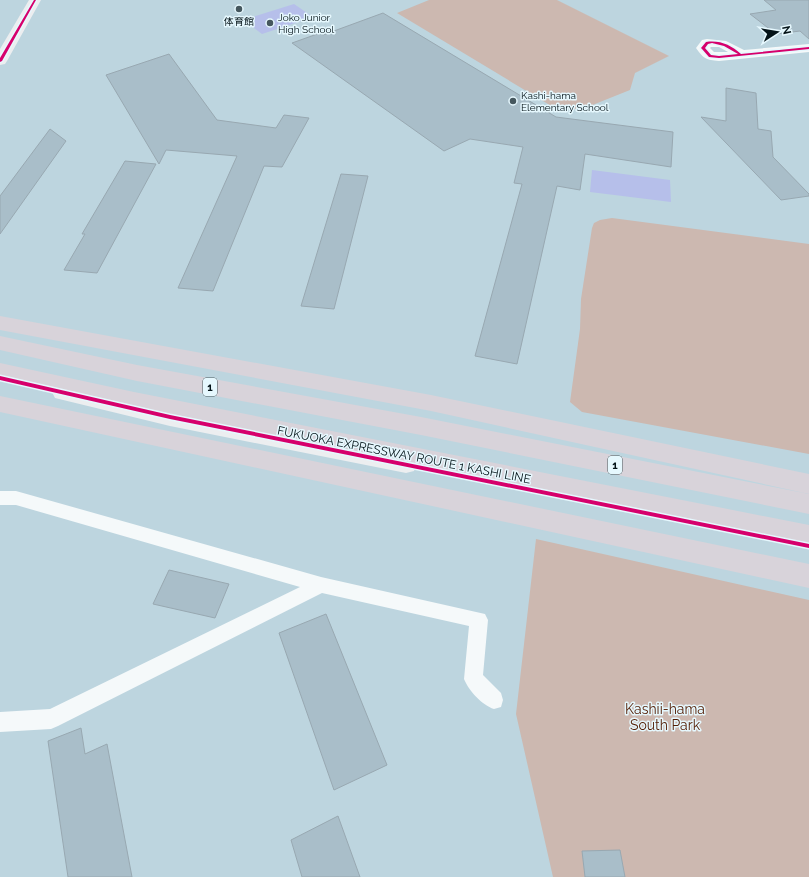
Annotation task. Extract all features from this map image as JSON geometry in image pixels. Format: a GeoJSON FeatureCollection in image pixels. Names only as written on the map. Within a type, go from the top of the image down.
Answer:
{"type":"FeatureCollection","features":[{"type":"Feature","properties":{"kind":"highway"},"geometry":{"type":"LineString","coordinates":[[0,323],[431,403],[809,484]]}},
{"type":"Feature","properties":{"kind":"highway","name":"1"},"geometry":{"type":"LineString","coordinates":[[0,344],[137,373],[429,428],[809,504]]}},
{"type":"Feature","properties":{"kind":"highway","name":"FUKUOKA EXPRESSWAY ROUTE 1 KASHI LINE"},"geometry":{"type":"LineString","coordinates":[[0,370],[150,403],[809,536]]}},
{"type":"Feature","properties":{"kind":"highway"},"geometry":{"type":"LineString","coordinates":[[0,404],[809,576]]}},
{"type":"Feature","properties":{"kind":"street"},"geometry":{"type":"LineString","coordinates":[[0,61],[35,0]]}},
{"type":"Feature","properties":{"kind":"street"},"geometry":{"type":"LineString","coordinates":[[741,55],[809,48]]}},
{"type":"Feature","properties":{"kind":"street"},"geometry":{"type":"LineString","coordinates":[[0,344],[175,382],[809,510]]}},
{"type":"Feature","properties":{"kind":"street"},"geometry":{"type":"LineString","coordinates":[[0,378],[170,417],[809,546]]}},
{"type":"Feature","properties":{"kind":"lane"},"geometry":{"type":"LineString","coordinates":[[0,498],[16,498],[321,585],[479,620],[473,679],[494,700]]}},
{"type":"Feature","properties":{"kind":"lane"},"geometry":{"type":"LineString","coordinates":[[0,722],[51,719],[321,585]]}},
{"type":"Feature","properties":{"kind":"green space"},"geometry":{"type":"Polygon","coordinates":[[[429,0],[557,0],[669,56],[635,73],[630,90],[585,108],[558,110],[397,13],[429,0]]]}},
{"type":"Feature","properties":{"kind":"green space"},"geometry":{"type":"Polygon","coordinates":[[[612,218],[809,244],[809,454],[582,412],[570,402],[580,329],[581,299],[592,228],[594,223],[600,220],[612,218]]]}},
{"type":"Feature","properties":{"kind":"green space","name":"Kashii-hama South Park"},"geometry":{"type":"Polygon","coordinates":[[[536,539],[809,600],[809,877],[553,877],[516,714],[536,539]]]}},
{"type":"Feature","properties":{"kind":"water"},"geometry":{"type":"Polygon","coordinates":[[[294,4],[313,17],[262,34],[243,20],[294,4]]]}},
{"type":"Feature","properties":{"kind":"water"},"geometry":{"type":"Polygon","coordinates":[[[592,170],[670,180],[671,202],[590,192],[592,170]]]}},
{"type":"Feature","properties":{"kind":"building"},"geometry":{"type":"Polygon","coordinates":[[[764,0],[809,0],[809,39],[800,31],[776,34],[750,14],[776,10],[764,0]]]}},
{"type":"Feature","properties":{"kind":"building"},"geometry":{"type":"Polygon","coordinates":[[[383,13],[556,117],[673,132],[671,167],[585,154],[580,190],[557,186],[517,364],[475,356],[522,184],[514,183],[523,147],[470,139],[444,151],[292,43],[320,33],[323,35],[383,13]]]}},
{"type":"Feature","properties":{"kind":"building"},"geometry":{"type":"Polygon","coordinates":[[[169,54],[217,120],[276,128],[284,115],[309,118],[282,167],[264,166],[213,291],[178,288],[237,156],[166,150],[159,164],[106,75],[169,54]]]}},
{"type":"Feature","properties":{"kind":"building"},"geometry":{"type":"Polygon","coordinates":[[[726,88],[756,93],[758,129],[771,131],[773,157],[809,194],[809,196],[781,200],[701,117],[726,121],[726,88]]]}},
{"type":"Feature","properties":{"kind":"building"},"geometry":{"type":"Polygon","coordinates":[[[50,129],[66,141],[0,234],[0,196],[50,129]]]}},
{"type":"Feature","properties":{"kind":"building"},"geometry":{"type":"Polygon","coordinates":[[[125,161],[156,164],[97,273],[64,270],[85,234],[82,234],[125,161]]]}},
{"type":"Feature","properties":{"kind":"building"},"geometry":{"type":"Polygon","coordinates":[[[341,174],[368,176],[334,309],[301,306],[341,174]]]}},
{"type":"Feature","properties":{"kind":"building"},"geometry":{"type":"Polygon","coordinates":[[[169,570],[229,584],[215,618],[153,604],[169,570]]]}},
{"type":"Feature","properties":{"kind":"building"},"geometry":{"type":"Polygon","coordinates":[[[326,614],[387,765],[334,790],[279,633],[326,614]]]}},
{"type":"Feature","properties":{"kind":"building"},"geometry":{"type":"Polygon","coordinates":[[[81,728],[85,754],[107,744],[132,877],[68,877],[48,741],[81,728]]]}},
{"type":"Feature","properties":{"kind":"building"},"geometry":{"type":"Polygon","coordinates":[[[338,816],[360,877],[302,877],[291,840],[338,816]]]}},
{"type":"Feature","properties":{"kind":"building"},"geometry":{"type":"Polygon","coordinates":[[[620,850],[625,877],[585,877],[582,851],[620,850]]]}},
{"type":"Feature","properties":{"kind":"cycle path"},"geometry":{"type":"LineString","coordinates":[[0,61],[35,0]]}},
{"type":"Feature","properties":{"kind":"cycle path"},"geometry":{"type":"LineString","coordinates":[[741,55],[737,52],[733,49],[717,43],[707,43],[703,48],[710,56],[719,57],[809,48]]}},
{"type":"Feature","properties":{"kind":"cycle path"},"geometry":{"type":"LineString","coordinates":[[0,378],[170,417],[809,546]]}},
{"type":"Feature","properties":{"kind":"place","name":"体育館"},"geometry":{"type":"Point","coordinates":[239,9]}},
{"type":"Feature","properties":{"kind":"place","name":"Joko Junior High School"},"geometry":{"type":"Point","coordinates":[270,23]}},
{"type":"Feature","properties":{"kind":"place","name":"Kashi-hama Elementary School"},"geometry":{"type":"Point","coordinates":[513,101]}}]}
